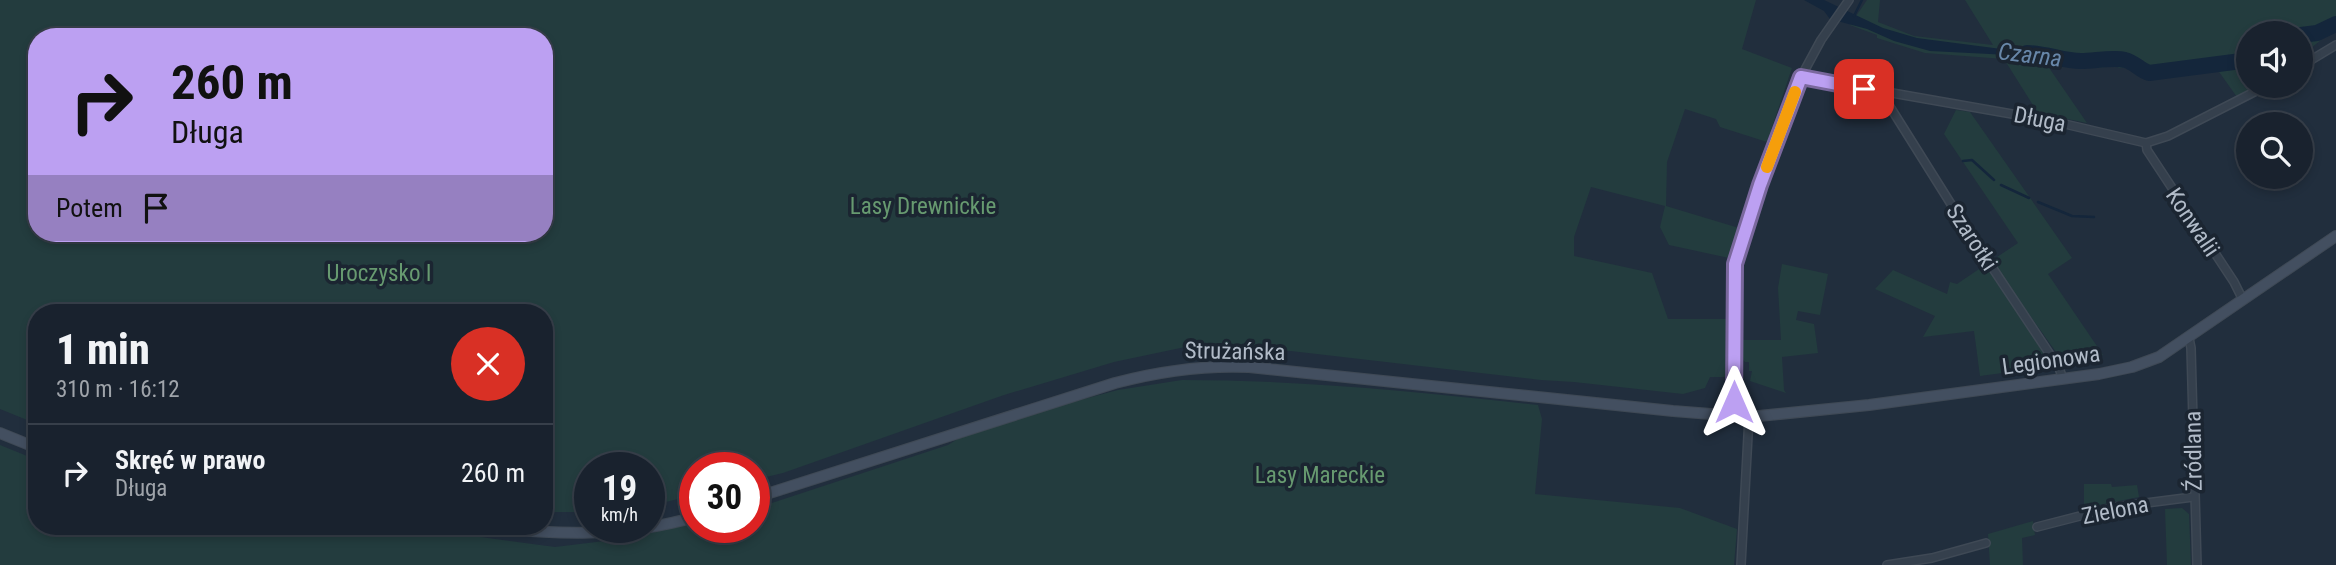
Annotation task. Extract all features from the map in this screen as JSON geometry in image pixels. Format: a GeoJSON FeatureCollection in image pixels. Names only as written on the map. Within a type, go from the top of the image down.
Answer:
{"type":"FeatureCollection","features":[{"type":"Feature","properties":{"kind":"main road","name":"Legionowa"},"geometry":{"type":"LineString","coordinates":[[1733,416],[1749,417],[1869,405],[2132,367],[2159,357],[2189,338],[2336,236]]}},
{"type":"Feature","properties":{"kind":"main road","name":"Strużańska"},"geometry":{"type":"LineString","coordinates":[[770,493],[1115,383],[1156,372],[1212,365],[1733,416]]}},
{"type":"Feature","properties":{"kind":"main road"},"geometry":{"type":"LineString","coordinates":[[0,433],[28,444]]}},
{"type":"Feature","properties":{"kind":"main road"},"geometry":{"type":"LineString","coordinates":[[553,533],[590,534],[647,528],[679,521]]}},
{"type":"Feature","properties":{"kind":"street"},"geometry":{"type":"LineString","coordinates":[[1733,416],[1735,264],[1801,77],[1810,58],[1847,2]]}},
{"type":"Feature","properties":{"kind":"street"},"geometry":{"type":"LineString","coordinates":[[2313,59],[2336,45]]}},
{"type":"Feature","properties":{"kind":"street","name":"Długa"},"geometry":{"type":"LineString","coordinates":[[1801,77],[2063,123],[2146,142]]}},
{"type":"Feature","properties":{"kind":"street","name":"Szarotki"},"geometry":{"type":"LineString","coordinates":[[1885,93],[1887,102],[2059,368],[2063,379]]}},
{"type":"Feature","properties":{"kind":"street"},"geometry":{"type":"LineString","coordinates":[[2146,142],[2168,136],[2242,98]]}},
{"type":"Feature","properties":{"kind":"street","name":"Konwalii"},"geometry":{"type":"LineString","coordinates":[[2146,142],[2147,150],[2244,300]]}},
{"type":"Feature","properties":{"kind":"street","name":"Źródlana"},"geometry":{"type":"LineString","coordinates":[[2189,338],[2197,565]]}},
{"type":"Feature","properties":{"kind":"street"},"geometry":{"type":"LineString","coordinates":[[1741,565],[1749,417]]}},
{"type":"Feature","properties":{"kind":"street","name":"Zielona"},"geometry":{"type":"LineString","coordinates":[[2037,527],[2115,507],[2193,497]]}},
{"type":"Feature","properties":{"kind":"street"},"geometry":{"type":"LineString","coordinates":[[1887,565],[1932,558],[1986,543]]}},
{"type":"Feature","properties":{"kind":"green space","name":"Lasy Drewnickie"},"geometry":{"type":"Polygon","coordinates":[[[0,0],[1756,0],[1742,49],[1792,68],[1767,142],[1720,127],[1716,119],[1685,109],[1667,162],[1666,206],[1739,228],[1729,258],[1669,245],[1660,227],[1665,206],[1591,187],[1574,237],[1574,256],[1652,273],[1668,319],[1727,319],[1726,377],[1710,377],[1705,388],[1683,394],[1291,351],[1190,346],[1114,362],[1004,395],[770,476],[770,452],[679,452],[679,499],[665,502],[665,452],[574,452],[574,512],[553,512],[553,304],[28,304],[28,420],[0,409],[0,0]]]}},
{"type":"Feature","properties":{"kind":"green space"},"geometry":{"type":"Polygon","coordinates":[[[1867,0],[1880,0],[1878,22],[1914,36],[1993,45],[1965,0],[2336,0],[2336,29],[2319,36],[2321,40],[2313,46],[2313,21],[2236,21],[2236,96],[2217,69],[2141,76],[2115,66],[2098,68],[2043,59],[2087,123],[2038,113],[2004,59],[1925,53],[1877,38],[1877,35],[1850,25],[1867,0]]]}},
{"type":"Feature","properties":{"kind":"green space"},"geometry":{"type":"Polygon","coordinates":[[[1956,110],[1970,112],[2072,258],[2048,274],[2103,355],[2066,366],[1991,261],[2018,243],[1944,134],[1956,110]]]}},
{"type":"Feature","properties":{"kind":"green space"},"geometry":{"type":"Polygon","coordinates":[[[1782,264],[1828,274],[1820,315],[1798,311],[1796,320],[1814,324],[1818,353],[1782,357],[1786,393],[1750,381],[1752,371],[1749,371],[1749,362],[1745,362],[1740,356],[1742,352],[1739,345],[1743,340],[1781,340],[1778,288],[1782,264]]]}},
{"type":"Feature","properties":{"kind":"green space"},"geometry":{"type":"Polygon","coordinates":[[[1985,265],[2049,361],[2046,367],[1980,376],[1974,331],[1923,337],[1935,316],[1875,289],[1893,270],[1947,294],[1950,282],[1957,284],[1985,265]]]}},
{"type":"Feature","properties":{"kind":"green space","name":"Lasy Mareckie"},"geometry":{"type":"Polygon","coordinates":[[[1182,380],[1316,384],[1538,405],[1542,419],[1535,494],[1680,508],[1737,529],[1734,565],[0,565],[0,445],[28,456],[28,535],[466,535],[555,547],[588,543],[665,543],[665,530],[679,527],[679,543],[770,543],[770,504],[948,445],[975,428],[1118,390],[1182,380]]]}},
{"type":"Feature","properties":{"kind":"green space"},"geometry":{"type":"Polygon","coordinates":[[[2084,484],[2111,484],[2112,487],[2137,485],[2139,497],[2084,508],[2084,484]]]}},
{"type":"Feature","properties":{"kind":"green space"},"geometry":{"type":"Polygon","coordinates":[[[2182,508],[2189,514],[2191,565],[2167,565],[2165,509],[2182,508]]]}},
{"type":"Feature","properties":{"kind":"green space"},"geometry":{"type":"Polygon","coordinates":[[[2033,521],[2035,535],[2022,538],[2023,565],[1990,565],[1988,534],[2033,521]]]}},
{"type":"Feature","properties":{"kind":"water"},"geometry":{"type":"Polygon","coordinates":[[[1804,0],[1824,0],[1883,28],[1917,38],[2009,50],[2045,49],[2047,57],[1930,51],[1830,19],[1824,11],[1804,0]]]}},
{"type":"Feature","properties":{"kind":"waterway"},"geometry":{"type":"LineString","coordinates":[[1854,16],[1862,0]]}},
{"type":"Feature","properties":{"kind":"waterway","name":"Czarna"},"geometry":{"type":"LineString","coordinates":[[2313,34],[2336,24]]}},
{"type":"Feature","properties":{"kind":"waterway","name":"Czarna"},"geometry":{"type":"LineString","coordinates":[[2027,53],[2074,61],[2120,59],[2149,73],[2236,62]]}},
{"type":"Feature","properties":{"kind":"waterway"},"geometry":{"type":"LineString","coordinates":[[1963,161],[1972,160],[1994,180]]}},
{"type":"Feature","properties":{"kind":"waterway"},"geometry":{"type":"LineString","coordinates":[[2001,185],[2029,198]]}},
{"type":"Feature","properties":{"kind":"waterway"},"geometry":{"type":"LineString","coordinates":[[2038,202],[2072,216],[2094,217]]}},
{"type":"Feature","properties":{"kind":"slow traffic"},"geometry":{"type":"LineString","coordinates":[[1767,167],[1795,92]]}},
{"type":"Feature","properties":{"kind":"route"},"geometry":{"type":"LineString","coordinates":[[1734,402],[1735,264],[1773,148],[1801,77],[1864,89]]}},
{"type":"Feature","properties":{"kind":"park label","name":"Uroczysko I"},"geometry":{"type":"Point","coordinates":[379,273]}}]}
